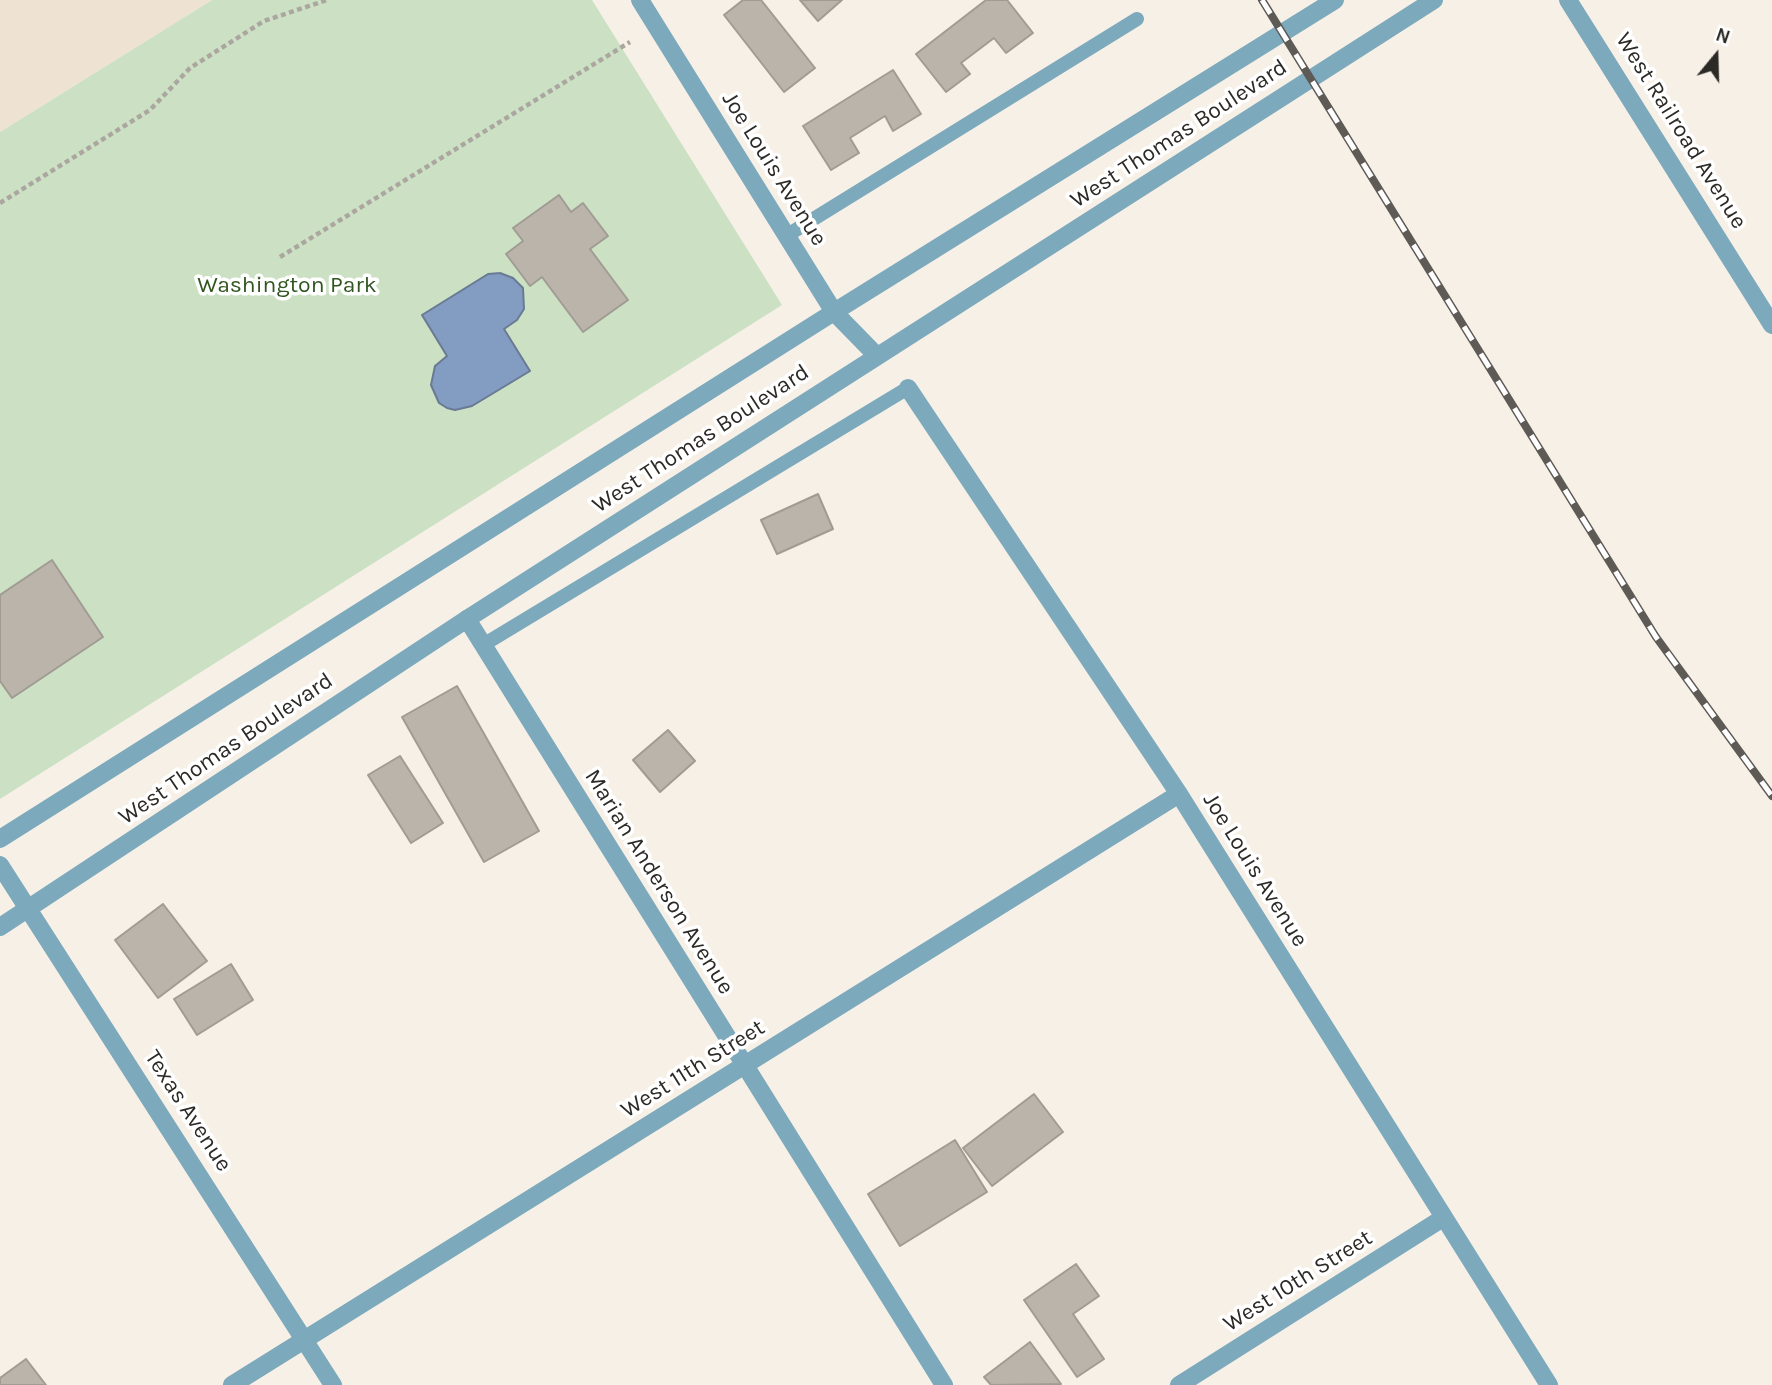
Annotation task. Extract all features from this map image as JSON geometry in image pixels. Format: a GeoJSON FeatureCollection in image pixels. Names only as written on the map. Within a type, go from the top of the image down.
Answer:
{"type":"FeatureCollection","features":[{"type":"Feature","properties":{"kind":"street","name":"Joe Louis Avenue"},"geometry":{"type":"LineString","coordinates":[[640,0],[834,312],[877,356]]}},
{"type":"Feature","properties":{"kind":"street","name":"West Thomas Boulevard"},"geometry":{"type":"LineString","coordinates":[[0,839],[834,312],[1335,0]]}},
{"type":"Feature","properties":{"kind":"street","name":"West Thomas Boulevard"},"geometry":{"type":"LineString","coordinates":[[0,927],[467,619],[1434,0]]}},
{"type":"Feature","properties":{"kind":"street","name":"West Railroad Avenue"},"geometry":{"type":"LineString","coordinates":[[1569,0],[1772,324]]}},
{"type":"Feature","properties":{"kind":"street","name":"Joe Louis Avenue"},"geometry":{"type":"LineString","coordinates":[[908,388],[1179,794],[1549,1385]]}},
{"type":"Feature","properties":{"kind":"street","name":"Marian Anderson Avenue"},"geometry":{"type":"LineString","coordinates":[[467,619],[944,1385]]}},
{"type":"Feature","properties":{"kind":"street","name":"West 11th Street"},"geometry":{"type":"LineString","coordinates":[[232,1385],[1179,794]]}},
{"type":"Feature","properties":{"kind":"street","name":"Texas Avenue"},"geometry":{"type":"LineString","coordinates":[[0,865],[333,1385]]}},
{"type":"Feature","properties":{"kind":"street","name":"West 10th Street"},"geometry":{"type":"LineString","coordinates":[[1179,1385],[1443,1218]]}},
{"type":"Feature","properties":{"kind":"lane"},"geometry":{"type":"LineString","coordinates":[[786,236],[1137,19]]}},
{"type":"Feature","properties":{"kind":"lane"},"geometry":{"type":"LineString","coordinates":[[483,645],[908,388]]}},
{"type":"Feature","properties":{"kind":"path"},"geometry":{"type":"LineString","coordinates":[[0,204],[150,110],[190,68],[264,21],[327,0]]}},
{"type":"Feature","properties":{"kind":"path"},"geometry":{"type":"LineString","coordinates":[[280,257],[630,42]]}},
{"type":"Feature","properties":{"kind":"shaded area"},"geometry":{"type":"Polygon","coordinates":[[[0,0],[212,0],[0,132],[0,0]]]}},
{"type":"Feature","properties":{"kind":"green space","name":"Washington Park"},"geometry":{"type":"Polygon","coordinates":[[[212,0],[592,0],[782,305],[0,799],[0,132],[212,0]]]}},
{"type":"Feature","properties":{"kind":"water"},"geometry":{"type":"Polygon","coordinates":[[[500,273],[513,278],[523,288],[524,309],[517,320],[504,329],[530,371],[472,406],[455,410],[447,408],[439,403],[431,385],[435,366],[447,356],[422,315],[488,274],[500,273]]]}},
{"type":"Feature","properties":{"kind":"building"},"geometry":{"type":"Polygon","coordinates":[[[743,0],[761,0],[815,68],[784,92],[724,15],[743,0]]]}},
{"type":"Feature","properties":{"kind":"building"},"geometry":{"type":"Polygon","coordinates":[[[800,0],[842,0],[818,21],[800,0]]]}},
{"type":"Feature","properties":{"kind":"building"},"geometry":{"type":"Polygon","coordinates":[[[986,0],[1007,0],[1033,33],[1006,53],[994,38],[961,63],[970,74],[946,92],[916,54],[986,0]]]}},
{"type":"Feature","properties":{"kind":"building"},"geometry":{"type":"Polygon","coordinates":[[[893,70],[921,114],[893,131],[885,116],[850,138],[859,153],[831,170],[803,126],[893,70]]]}},
{"type":"Feature","properties":{"kind":"building"},"geometry":{"type":"Polygon","coordinates":[[[559,195],[571,212],[583,203],[608,236],[590,249],[628,300],[583,332],[542,277],[530,286],[506,254],[523,241],[513,228],[559,195]]]}},
{"type":"Feature","properties":{"kind":"building"},"geometry":{"type":"Polygon","coordinates":[[[818,494],[833,529],[777,554],[761,520],[818,494]]]}},
{"type":"Feature","properties":{"kind":"building"},"geometry":{"type":"Polygon","coordinates":[[[52,560],[103,637],[12,698],[0,681],[0,595],[52,560]]]}},
{"type":"Feature","properties":{"kind":"building"},"geometry":{"type":"Polygon","coordinates":[[[457,686],[539,831],[484,862],[402,717],[457,686]]]}},
{"type":"Feature","properties":{"kind":"building"},"geometry":{"type":"Polygon","coordinates":[[[668,730],[695,761],[660,792],[633,760],[668,730]]]}},
{"type":"Feature","properties":{"kind":"building"},"geometry":{"type":"Polygon","coordinates":[[[400,756],[443,823],[411,843],[368,775],[400,756]]]}},
{"type":"Feature","properties":{"kind":"building"},"geometry":{"type":"Polygon","coordinates":[[[163,904],[207,961],[158,998],[115,940],[163,904]]]}},
{"type":"Feature","properties":{"kind":"building"},"geometry":{"type":"Polygon","coordinates":[[[231,964],[253,1000],[197,1035],[174,999],[231,964]]]}},
{"type":"Feature","properties":{"kind":"building"},"geometry":{"type":"Polygon","coordinates":[[[1034,1094],[1063,1132],[992,1186],[963,1148],[1034,1094]]]}},
{"type":"Feature","properties":{"kind":"building"},"geometry":{"type":"Polygon","coordinates":[[[955,1140],[987,1192],[900,1246],[868,1194],[955,1140]]]}},
{"type":"Feature","properties":{"kind":"building"},"geometry":{"type":"Polygon","coordinates":[[[1076,1264],[1099,1296],[1073,1314],[1104,1359],[1077,1377],[1024,1300],[1076,1264]]]}},
{"type":"Feature","properties":{"kind":"building"},"geometry":{"type":"Polygon","coordinates":[[[1030,1342],[1061,1384],[991,1385],[984,1377],[1030,1342]]]}},
{"type":"Feature","properties":{"kind":"building"},"geometry":{"type":"Polygon","coordinates":[[[26,1359],[46,1385],[0,1385],[0,1378],[26,1359]]]}},
{"type":"Feature","properties":{"kind":"railway"},"geometry":{"type":"LineString","coordinates":[[1262,0],[1656,637],[1772,796]]}}]}
